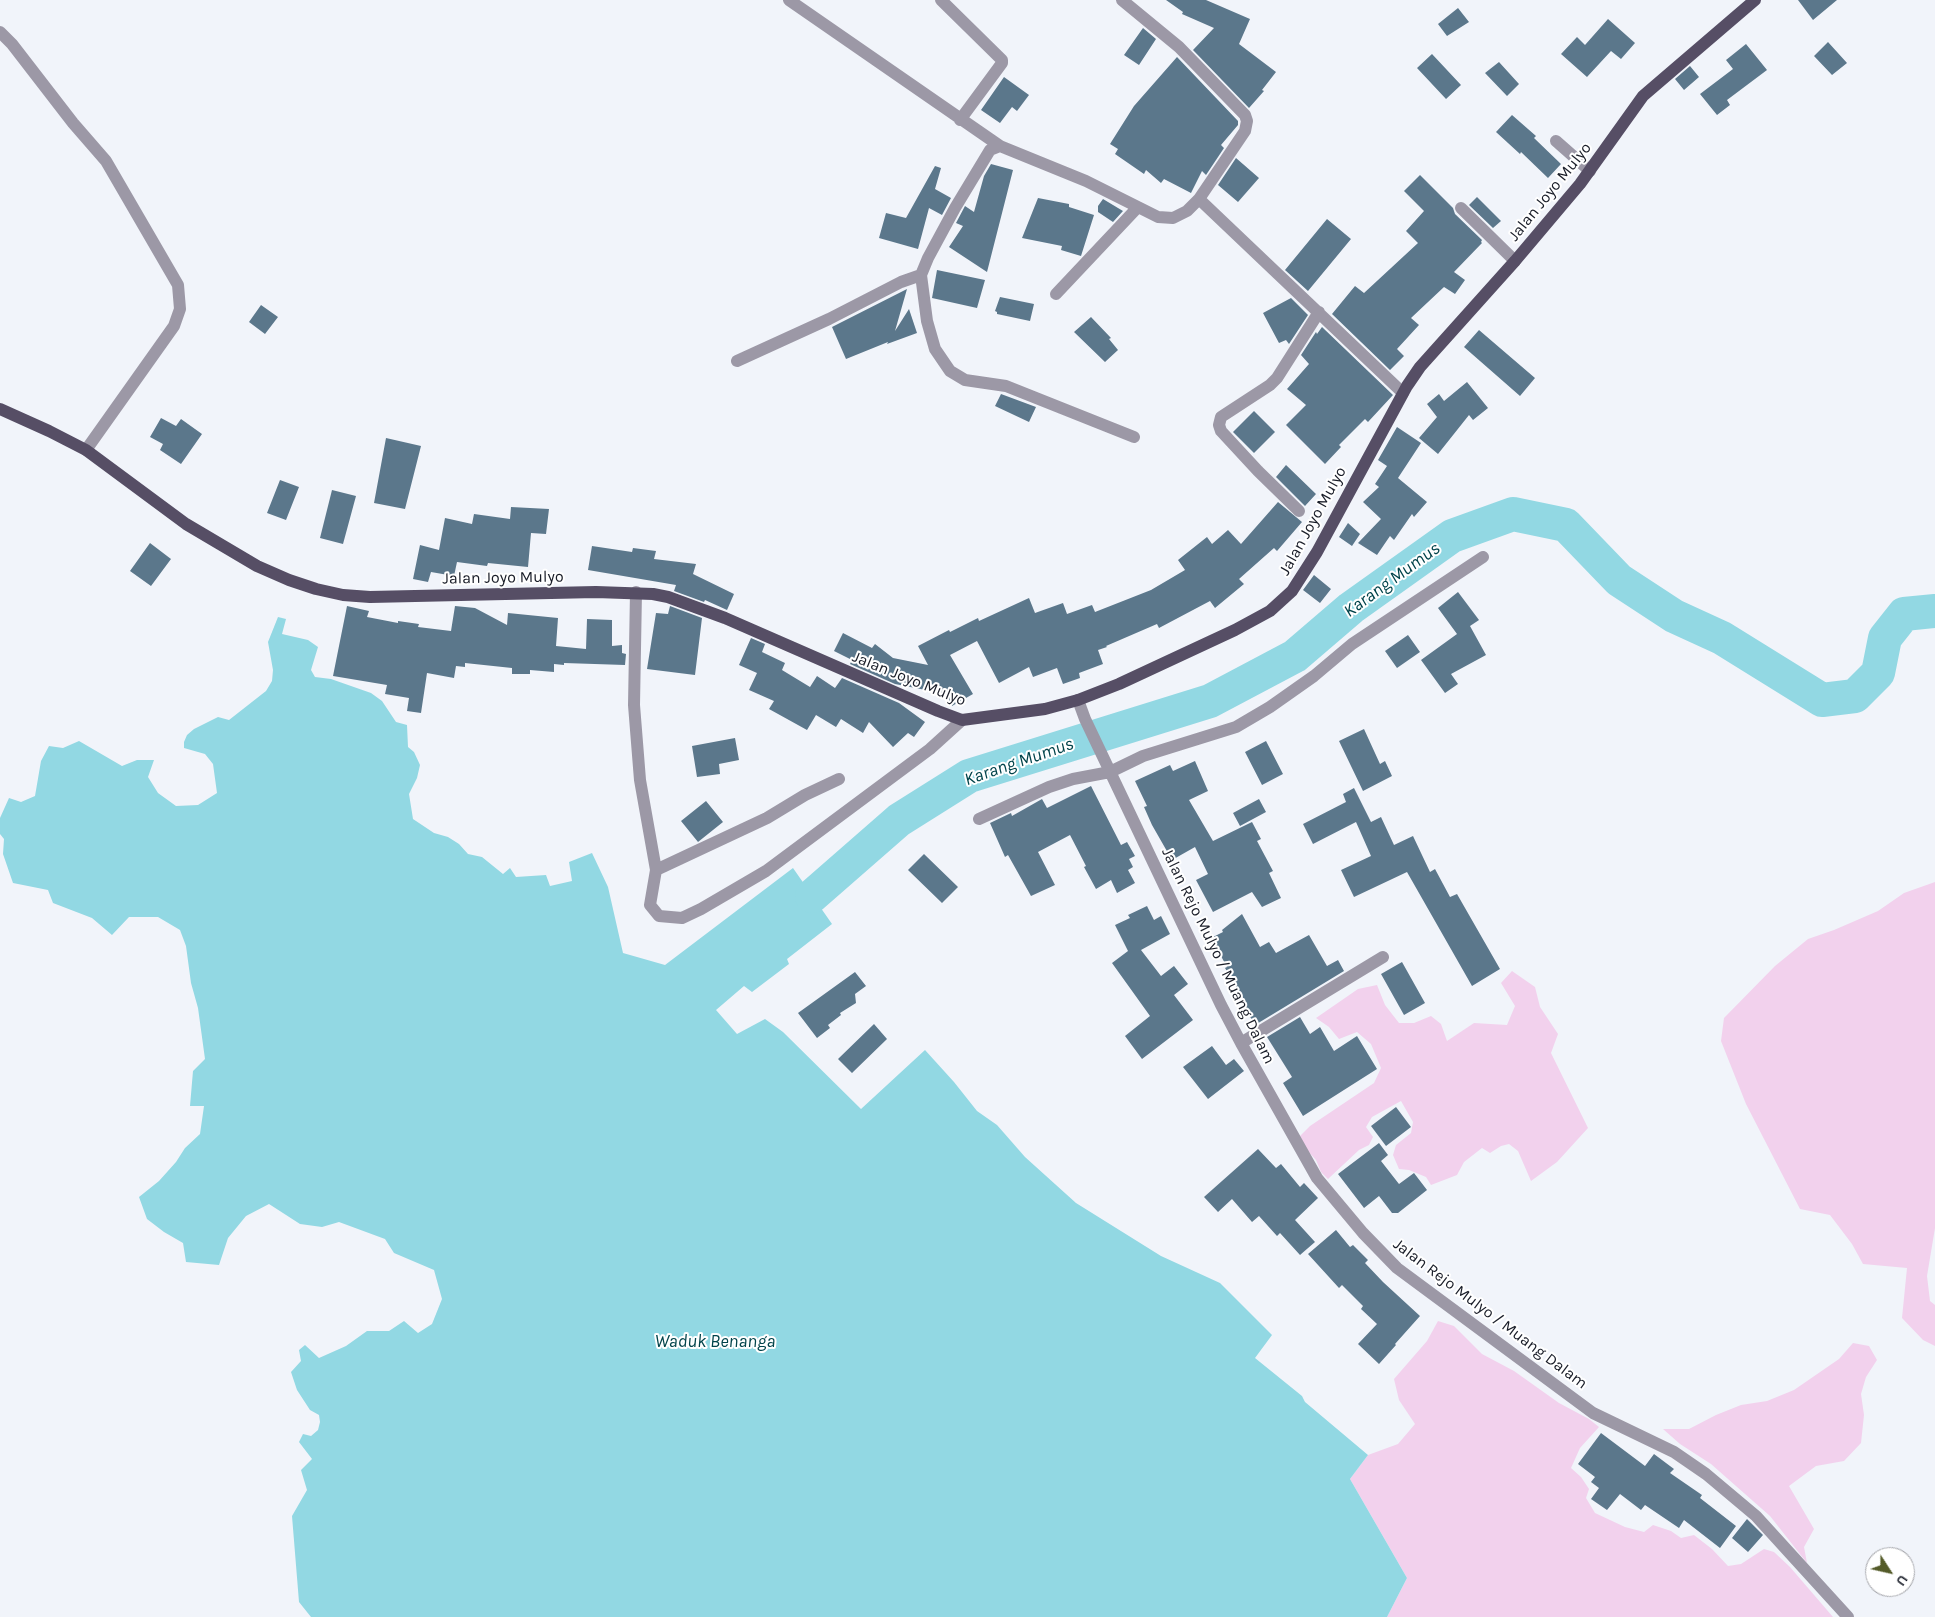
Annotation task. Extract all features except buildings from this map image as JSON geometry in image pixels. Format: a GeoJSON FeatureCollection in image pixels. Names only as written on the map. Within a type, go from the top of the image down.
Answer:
{"type":"FeatureCollection","features":[{"type":"Feature","properties":{"kind":"main road","name":"Jalan Joyo Mulyo"},"geometry":{"type":"LineString","coordinates":[[0,409],[86,450],[186,524],[257,566],[316,589],[343,595],[370,597],[636,592],[668,597],[725,618],[962,720],[1045,709],[1078,700],[1119,684],[1235,630],[1270,611],[1284,599],[1292,591],[1317,552],[1403,393],[1420,367],[1515,261],[1590,170],[1643,96],[1755,0]]}},
{"type":"Feature","properties":{"kind":"street"},"geometry":{"type":"LineString","coordinates":[[789,0],[1000,146],[1086,181],[1158,217],[1173,218],[1187,211],[1199,199],[1245,131],[1247,121],[1245,115],[1179,47],[1122,0]]}},
{"type":"Feature","properties":{"kind":"street"},"geometry":{"type":"LineString","coordinates":[[941,0],[1002,60],[997,71],[960,120]]}},
{"type":"Feature","properties":{"kind":"street"},"geometry":{"type":"LineString","coordinates":[[0,32],[12,44],[73,123],[106,161],[178,285],[180,309],[174,326],[86,450]]}},
{"type":"Feature","properties":{"kind":"street"},"geometry":{"type":"LineString","coordinates":[[1556,141],[1590,170]]}},
{"type":"Feature","properties":{"kind":"street"},"geometry":{"type":"LineString","coordinates":[[1000,146],[990,150],[954,208],[928,258],[921,276],[927,321],[935,349],[950,371],[965,380],[1006,386],[1134,437]]}},
{"type":"Feature","properties":{"kind":"street"},"geometry":{"type":"LineString","coordinates":[[1199,199],[1403,393]]}},
{"type":"Feature","properties":{"kind":"street"},"geometry":{"type":"LineString","coordinates":[[1056,294],[1138,207]]}},
{"type":"Feature","properties":{"kind":"street"},"geometry":{"type":"LineString","coordinates":[[1461,208],[1515,261]]}},
{"type":"Feature","properties":{"kind":"street"},"geometry":{"type":"LineString","coordinates":[[737,361],[828,319],[901,282],[921,276]]}},
{"type":"Feature","properties":{"kind":"street"},"geometry":{"type":"LineString","coordinates":[[1299,512],[1258,472],[1221,431],[1218,425],[1221,417],[1270,385],[1277,378],[1318,312]]}},
{"type":"Feature","properties":{"kind":"street"},"geometry":{"type":"LineString","coordinates":[[979,818],[1049,787],[1109,770],[1143,756],[1236,727],[1270,707],[1314,676],[1352,644],[1484,557]]}},
{"type":"Feature","properties":{"kind":"street"},"geometry":{"type":"LineString","coordinates":[[636,592],[634,705],[640,780],[656,870],[650,904],[659,916],[682,918],[702,909],[766,871],[930,749],[962,720]]}},
{"type":"Feature","properties":{"kind":"street","name":"Jalan Rejo Mulyo / Muang Dalam"},"geometry":{"type":"LineString","coordinates":[[1078,700],[1085,719],[1221,1006],[1318,1178],[1363,1233],[1397,1268],[1594,1413],[1674,1452],[1706,1474],[1756,1516],[1848,1617]]}},
{"type":"Feature","properties":{"kind":"street"},"geometry":{"type":"LineString","coordinates":[[656,870],[767,818],[805,795],[839,779]]}},
{"type":"Feature","properties":{"kind":"street"},"geometry":{"type":"LineString","coordinates":[[1241,1043],[1382,957]]}},
{"type":"Feature","properties":{"kind":"shaded area"},"geometry":{"type":"Polygon","coordinates":[[[1935,882],[1935,1228],[1927,1276],[1930,1301],[1935,1305],[1935,1346],[1923,1340],[1902,1318],[1907,1268],[1863,1264],[1852,1244],[1830,1215],[1800,1209],[1746,1104],[1721,1041],[1724,1018],[1775,966],[1808,939],[1878,911],[1904,893],[1935,882]]]}},
{"type":"Feature","properties":{"kind":"shaded area"},"geometry":{"type":"Polygon","coordinates":[[[1512,971],[1535,987],[1540,1007],[1558,1034],[1551,1053],[1588,1128],[1557,1162],[1531,1181],[1518,1151],[1509,1144],[1501,1146],[1490,1153],[1482,1148],[1464,1162],[1457,1175],[1431,1185],[1426,1177],[1409,1170],[1399,1169],[1393,1155],[1396,1145],[1411,1133],[1413,1122],[1401,1101],[1372,1117],[1366,1127],[1373,1137],[1369,1145],[1359,1150],[1328,1179],[1321,1172],[1316,1160],[1307,1150],[1300,1136],[1310,1126],[1374,1083],[1381,1068],[1371,1044],[1357,1032],[1339,1039],[1329,1027],[1316,1018],[1358,989],[1377,985],[1385,1005],[1399,1023],[1414,1023],[1431,1016],[1441,1024],[1447,1041],[1474,1023],[1507,1025],[1515,1006],[1501,983],[1512,971]]]}},
{"type":"Feature","properties":{"kind":"shaded area"},"geometry":{"type":"Polygon","coordinates":[[[1438,1321],[1454,1326],[1482,1354],[1514,1371],[1559,1403],[1589,1419],[1599,1427],[1580,1448],[1571,1468],[1581,1477],[1589,1489],[1586,1498],[1595,1513],[1625,1527],[1644,1532],[1653,1525],[1671,1531],[1681,1538],[1694,1535],[1712,1549],[1728,1566],[1741,1564],[1764,1549],[1774,1552],[1790,1567],[1833,1617],[1387,1617],[1407,1578],[1350,1479],[1368,1455],[1398,1444],[1415,1424],[1399,1400],[1394,1379],[1427,1341],[1438,1321]]]}},
{"type":"Feature","properties":{"kind":"shaded area"},"geometry":{"type":"Polygon","coordinates":[[[1853,1343],[1869,1346],[1877,1360],[1866,1377],[1861,1394],[1864,1415],[1861,1443],[1844,1461],[1816,1466],[1789,1486],[1814,1529],[1804,1547],[1807,1563],[1770,1516],[1711,1464],[1680,1444],[1663,1429],[1689,1429],[1741,1405],[1767,1401],[1794,1390],[1839,1359],[1853,1343]]]}},
{"type":"Feature","properties":{"kind":"water","name":"Waduk Benanga"},"geometry":{"type":"Polygon","coordinates":[[[278,617],[286,619],[282,634],[308,640],[318,647],[311,670],[315,677],[331,679],[371,693],[382,701],[396,722],[407,725],[408,747],[414,752],[420,765],[417,778],[409,794],[413,819],[434,833],[448,837],[459,844],[468,854],[482,857],[503,874],[510,868],[516,877],[546,875],[550,886],[572,881],[569,862],[592,853],[608,887],[623,953],[665,965],[793,868],[832,924],[787,959],[789,964],[752,992],[744,986],[716,1010],[737,1034],[765,1019],[783,1032],[861,1109],[925,1050],[977,1111],[997,1125],[1025,1157],[1076,1203],[1161,1256],[1220,1283],[1272,1335],[1255,1358],[1302,1396],[1305,1402],[1368,1455],[1350,1479],[1407,1578],[1387,1617],[311,1617],[299,1602],[292,1516],[307,1490],[301,1470],[312,1459],[299,1442],[303,1434],[311,1436],[318,1430],[320,1422],[319,1415],[310,1410],[297,1390],[291,1372],[301,1361],[299,1350],[305,1345],[319,1358],[346,1346],[367,1331],[389,1331],[404,1321],[418,1333],[432,1324],[442,1299],[434,1270],[394,1253],[385,1239],[339,1222],[322,1227],[300,1224],[269,1204],[246,1216],[228,1238],[219,1265],[186,1262],[183,1243],[147,1219],[139,1197],[159,1181],[176,1162],[185,1148],[200,1134],[204,1106],[190,1106],[193,1071],[205,1059],[198,1008],[191,983],[186,946],[180,930],[158,917],[129,917],[112,935],[92,918],[53,903],[48,890],[13,883],[3,854],[4,839],[0,834],[0,818],[9,798],[21,802],[35,796],[41,761],[49,746],[63,748],[79,741],[122,766],[137,760],[154,760],[148,777],[158,793],[176,806],[198,805],[217,793],[213,764],[205,754],[184,748],[184,742],[187,735],[194,729],[218,717],[229,720],[266,691],[272,681],[273,670],[268,642],[278,617]]]}},
{"type":"Feature","properties":{"kind":"waterway","name":"Karang Mumus"},"geometry":{"type":"LineString","coordinates":[[812,896],[899,820],[969,776],[1210,701],[1295,656],[1351,608],[1452,536],[1513,514],[1566,525],[1619,580],[1674,616],[1722,638],[1822,700],[1855,696],[1878,673],[1885,638],[1904,614],[1935,611]]}}]}
